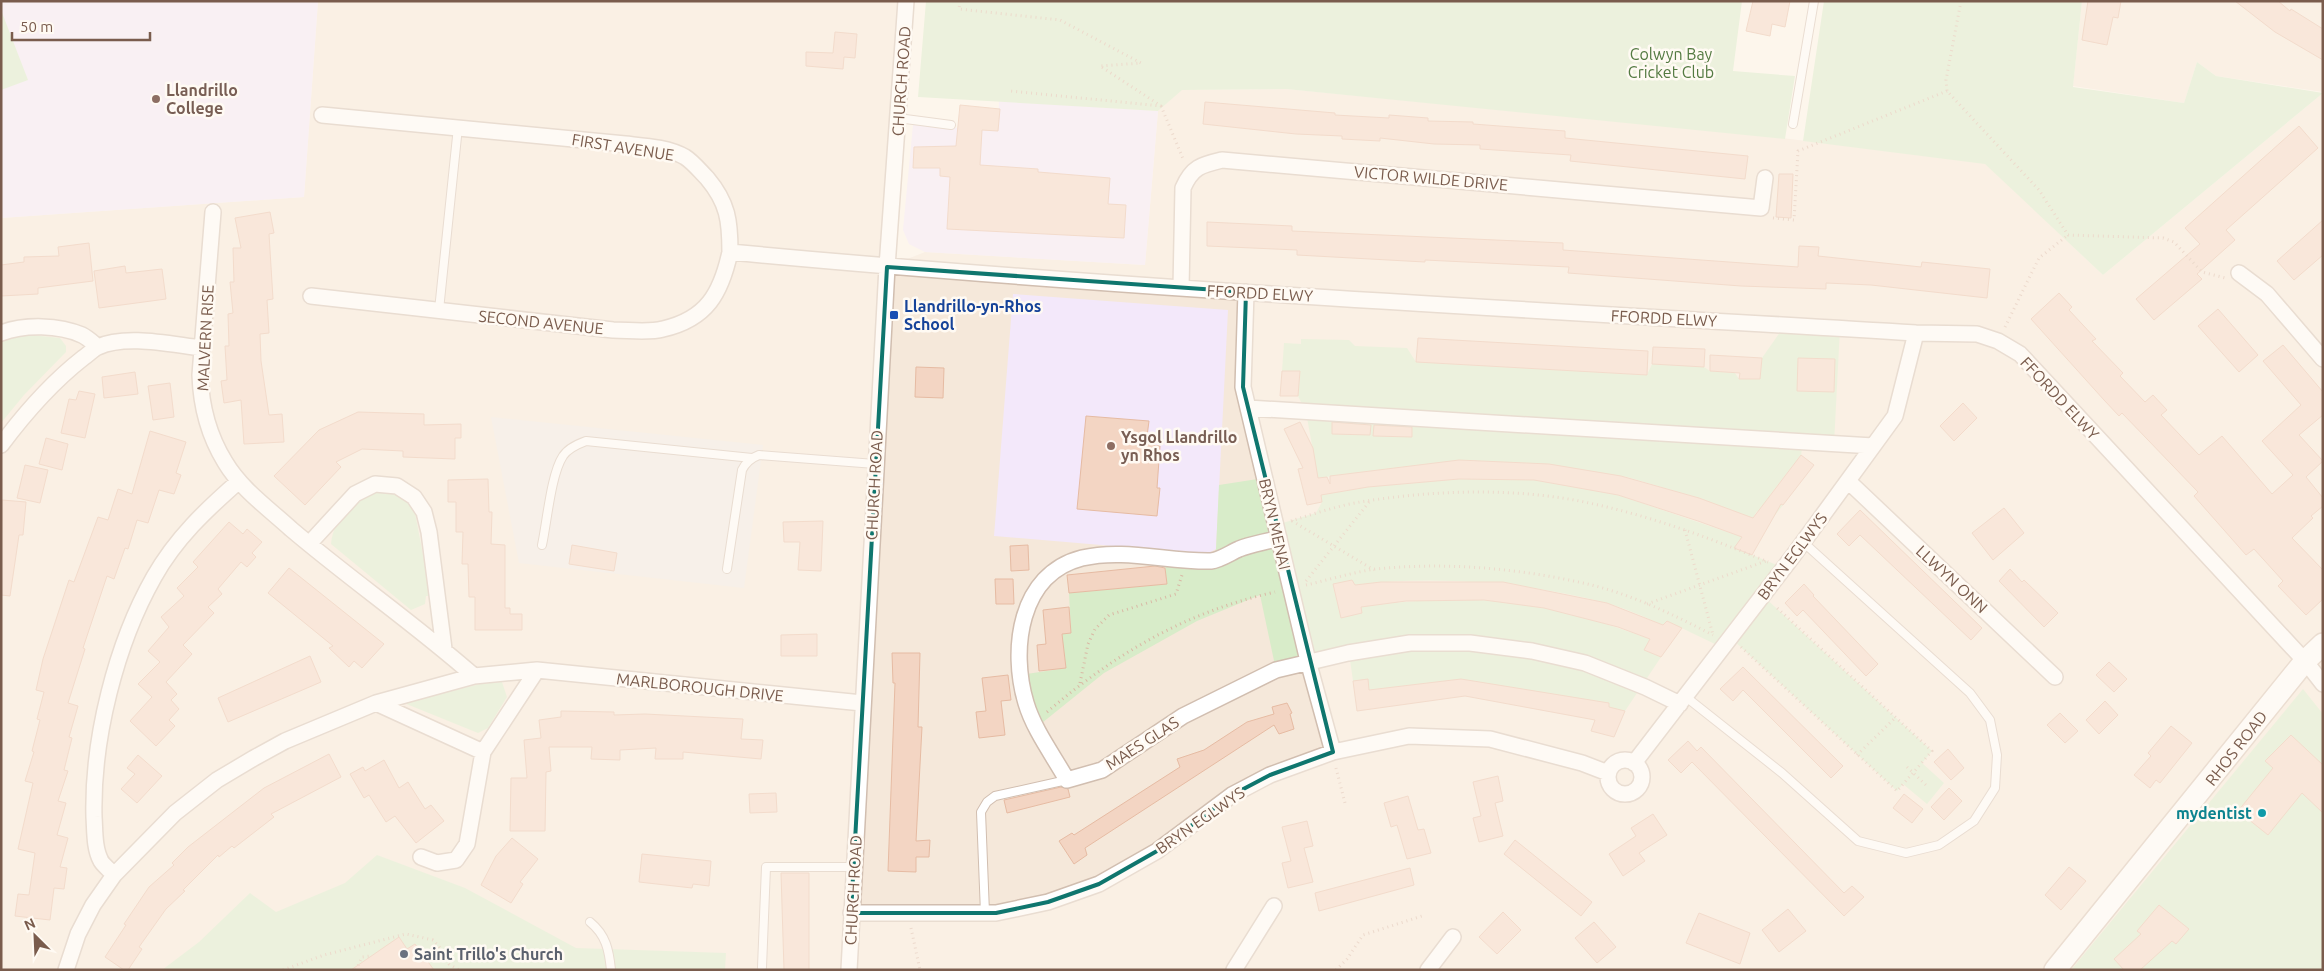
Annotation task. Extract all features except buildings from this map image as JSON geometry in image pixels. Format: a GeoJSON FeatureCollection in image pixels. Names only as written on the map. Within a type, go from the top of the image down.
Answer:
{"type":"FeatureCollection","features":[{"type":"Feature","properties":{"kind":"main road","name":"RHOS ROAD"},"geometry":{"type":"LineString","coordinates":[[2056,970],[2305,661],[2323,644]]}},
{"type":"Feature","properties":{"kind":"street","name":"CHURCH ROAD"},"geometry":{"type":"LineString","coordinates":[[849,970],[887,267],[906,1]]}},
{"type":"Feature","properties":{"kind":"street","name":"FIRST AVENUE"},"geometry":{"type":"LineString","coordinates":[[322,115],[632,145],[664,150],[684,157],[700,170],[716,188],[726,206],[730,227],[730,252]]}},
{"type":"Feature","properties":{"kind":"street","name":"VICTOR WILDE DRIVE"},"geometry":{"type":"LineString","coordinates":[[1189,174],[1202,164],[1222,160],[1761,208]]}},
{"type":"Feature","properties":{"kind":"street"},"geometry":{"type":"LineString","coordinates":[[1181,288],[1183,188],[1189,174]]}},
{"type":"Feature","properties":{"kind":"street"},"geometry":{"type":"LineString","coordinates":[[1761,208],[1765,178]]}},
{"type":"Feature","properties":{"kind":"street","name":"MALVERN RISE"},"geometry":{"type":"LineString","coordinates":[[213,212],[200,396],[207,420],[225,462],[256,498],[309,544],[444,649],[474,676]]}},
{"type":"Feature","properties":{"kind":"street"},"geometry":{"type":"LineString","coordinates":[[730,252],[887,267]]}},
{"type":"Feature","properties":{"kind":"street","name":"SECOND AVENUE"},"geometry":{"type":"LineString","coordinates":[[311,296],[613,330],[663,329],[686,320],[706,308],[717,295],[730,252]]}},
{"type":"Feature","properties":{"kind":"street","name":"FFORDD ELWY"},"geometry":{"type":"LineString","coordinates":[[887,267],[1246,292],[1916,333],[1977,334],[1998,341],[2020,354],[2305,661],[2323,684]]}},
{"type":"Feature","properties":{"kind":"street"},"geometry":{"type":"LineString","coordinates":[[2239,273],[2267,294],[2323,359]]}},
{"type":"Feature","properties":{"kind":"street","name":"BRYN MENAI"},"geometry":{"type":"LineString","coordinates":[[1246,292],[1243,387],[1308,662],[1332,752]]}},
{"type":"Feature","properties":{"kind":"street"},"geometry":{"type":"LineString","coordinates":[[1,333],[12,329],[65,330],[84,336],[98,347]]}},
{"type":"Feature","properties":{"kind":"street","name":"BRYN EGLWYS"},"geometry":{"type":"LineString","coordinates":[[1634,763],[1784,568],[1895,416],[1916,333]]}},
{"type":"Feature","properties":{"kind":"street"},"geometry":{"type":"LineString","coordinates":[[1,446],[43,394],[66,371],[98,347],[120,342],[147,342],[202,348]]}},
{"type":"Feature","properties":{"kind":"street"},"geometry":{"type":"LineString","coordinates":[[1248,408],[1873,446]]}},
{"type":"Feature","properties":{"kind":"street"},"geometry":{"type":"LineString","coordinates":[[114,875],[102,862],[95,844],[95,784],[104,721],[124,646],[137,612],[154,577],[172,549],[194,521],[239,480]]}},
{"type":"Feature","properties":{"kind":"street","name":"LLWYN ONN"},"geometry":{"type":"LineString","coordinates":[[1848,481],[2055,677]]}},
{"type":"Feature","properties":{"kind":"street"},"geometry":{"type":"LineString","coordinates":[[309,544],[355,494],[375,484],[397,486],[414,497],[424,512],[429,532],[444,649]]}},
{"type":"Feature","properties":{"kind":"street"},"geometry":{"type":"LineString","coordinates":[[1067,780],[1026,704],[1020,675],[1019,642],[1022,621],[1033,597],[1045,578],[1063,564],[1102,555],[1213,561],[1277,531]]}},
{"type":"Feature","properties":{"kind":"street","name":"MAES GLAS"},"geometry":{"type":"LineString","coordinates":[[1067,780],[1102,770],[1183,716],[1276,670],[1308,662],[1410,643],[1479,644],[1532,651],[1585,663],[1683,700]]}},
{"type":"Feature","properties":{"kind":"street"},"geometry":{"type":"LineString","coordinates":[[421,856],[437,863],[456,860],[467,844],[483,752],[537,670]]}},
{"type":"Feature","properties":{"kind":"street","name":"MARLBOROUGH DRIVE"},"geometry":{"type":"LineString","coordinates":[[66,970],[78,934],[93,905],[114,875],[175,813],[217,780],[285,741],[376,703],[423,688],[474,676],[537,670],[862,704]]}},
{"type":"Feature","properties":{"kind":"street"},"geometry":{"type":"LineString","coordinates":[[376,703],[483,752]]}},
{"type":"Feature","properties":{"kind":"street","name":"BRYN EGLWYS"},"geometry":{"type":"LineString","coordinates":[[851,913],[996,913],[1048,902],[1098,884],[1157,851],[1232,795],[1270,775],[1332,752],[1409,736],[1490,739],[1582,763],[1608,773]]}},
{"type":"Feature","properties":{"kind":"street"},"geometry":{"type":"LineString","coordinates":[[1620,761],[1634,763],[1640,770],[1642,779],[1638,787],[1631,793],[1619,793],[1613,789],[1608,779],[1608,773],[1615,763],[1620,761]]}},
{"type":"Feature","properties":{"kind":"street"},"geometry":{"type":"LineString","coordinates":[[1234,970],[1274,906]]}},
{"type":"Feature","properties":{"kind":"street"},"geometry":{"type":"LineString","coordinates":[[1428,970],[1453,937]]}},
{"type":"Feature","properties":{"kind":"lane"},"geometry":{"type":"LineString","coordinates":[[1793,124],[1814,1]]}},
{"type":"Feature","properties":{"kind":"lane"},"geometry":{"type":"LineString","coordinates":[[898,118],[951,125]]}},
{"type":"Feature","properties":{"kind":"lane"},"geometry":{"type":"LineString","coordinates":[[439,310],[458,128]]}},
{"type":"Feature","properties":{"kind":"lane"},"geometry":{"type":"LineString","coordinates":[[542,544],[557,467],[564,454],[575,445],[586,441],[752,458]]}},
{"type":"Feature","properties":{"kind":"lane"},"geometry":{"type":"LineString","coordinates":[[727,569],[742,470],[745,464],[752,458],[759,455],[876,464]]}},
{"type":"Feature","properties":{"kind":"lane"},"geometry":{"type":"LineString","coordinates":[[1683,700],[1782,773],[1858,841],[1906,853],[1939,845],[1974,821],[1995,788],[1997,755],[1990,720],[1970,693],[1803,542]]}},
{"type":"Feature","properties":{"kind":"lane"},"geometry":{"type":"LineString","coordinates":[[985,913],[981,812],[987,802],[995,796],[1067,780]]}},
{"type":"Feature","properties":{"kind":"lane"},"geometry":{"type":"LineString","coordinates":[[762,966],[766,867],[854,867]]}},
{"type":"Feature","properties":{"kind":"lane"},"geometry":{"type":"LineString","coordinates":[[590,922],[599,929],[608,946],[611,970]]}},
{"type":"Feature","properties":{"kind":"path"},"geometry":{"type":"LineString","coordinates":[[960,1],[959,9],[1060,20],[1141,63],[1100,66],[1160,106],[1189,174]]}},
{"type":"Feature","properties":{"kind":"path"},"geometry":{"type":"LineString","coordinates":[[1961,1],[1946,80],[1947,91],[2039,190],[2068,235]]}},
{"type":"Feature","properties":{"kind":"path"},"geometry":{"type":"LineString","coordinates":[[1010,91],[1160,106]]}},
{"type":"Feature","properties":{"kind":"path"},"geometry":{"type":"LineString","coordinates":[[1761,208],[1776,220],[1794,220],[1798,151],[1947,91]]}},
{"type":"Feature","properties":{"kind":"path"},"geometry":{"type":"LineString","coordinates":[[1998,341],[2039,258],[2068,235],[2163,238],[2174,242],[2202,272],[2228,279],[2239,273]]}},
{"type":"Feature","properties":{"kind":"path"},"geometry":{"type":"LineString","coordinates":[[1277,531],[1291,520],[1370,501],[1465,492],[1528,494],[1588,502],[1685,530],[1784,568]]}},
{"type":"Feature","properties":{"kind":"path"},"geometry":{"type":"LineString","coordinates":[[1370,501],[1302,586],[1374,570],[1429,566],[1507,569],[1584,583],[1647,604],[1674,615],[1713,635],[1729,640],[1897,791],[1932,751],[1790,618],[1762,596]]}},
{"type":"Feature","properties":{"kind":"path"},"geometry":{"type":"LineString","coordinates":[[1291,520],[1374,570]]}},
{"type":"Feature","properties":{"kind":"path"},"geometry":{"type":"LineString","coordinates":[[1685,530],[1713,635]]}},
{"type":"Feature","properties":{"kind":"path"},"geometry":{"type":"LineString","coordinates":[[1080,683],[1088,644],[1095,629],[1109,615],[1164,600],[1176,594],[1181,583],[1184,559]]}},
{"type":"Feature","properties":{"kind":"path"},"geometry":{"type":"LineString","coordinates":[[1647,604],[1766,561]]}},
{"type":"Feature","properties":{"kind":"path"},"geometry":{"type":"LineString","coordinates":[[1035,723],[1080,683],[1119,656],[1182,622],[1238,600],[1291,588]]}},
{"type":"Feature","properties":{"kind":"path"},"geometry":{"type":"LineString","coordinates":[[1857,754],[1896,717]]}},
{"type":"Feature","properties":{"kind":"path"},"geometry":{"type":"LineString","coordinates":[[1332,752],[1345,804]]}},
{"type":"Feature","properties":{"kind":"path"},"geometry":{"type":"LineString","coordinates":[[1907,767],[1928,787]]}},
{"type":"Feature","properties":{"kind":"path"},"geometry":{"type":"LineString","coordinates":[[908,913],[920,970]]}},
{"type":"Feature","properties":{"kind":"path"},"geometry":{"type":"LineString","coordinates":[[1336,970],[1363,935],[1422,916]]}},
{"type":"Feature","properties":{"kind":"path"},"geometry":{"type":"LineString","coordinates":[[283,970],[324,955],[406,934],[433,940],[444,952],[449,964],[459,970]]}},
{"type":"Feature","properties":{"kind":"path"},"geometry":{"type":"LineString","coordinates":[[356,970],[362,957],[370,956]]}},
{"type":"Feature","properties":{"kind":"highlighted area"},"geometry":{"type":"Polygon","coordinates":[[[887,267],[1246,292],[1243,387],[1333,752],[1270,775],[1232,795],[1157,851],[1099,884],[1048,902],[996,913],[851,913],[887,267]]]}},
{"type":"Feature","properties":{"kind":"shaded area","name":"Llandrillo College"},"geometry":{"type":"Polygon","coordinates":[[[1,1],[318,1],[304,197],[1,218],[1,1]]]}},
{"type":"Feature","properties":{"kind":"shaded area"},"geometry":{"type":"Polygon","coordinates":[[[318,1],[909,1],[887,267],[925,252],[1145,265],[1158,111],[1181,90],[1286,89],[1725,131],[1985,163],[2103,275],[2323,93],[2323,970],[1,970],[1,218],[304,197],[318,1]]]}},
{"type":"Feature","properties":{"kind":"shaded area"},"geometry":{"type":"Polygon","coordinates":[[[2082,1],[2323,1],[2323,92],[2216,76],[2197,62],[2184,103],[2073,86],[2082,1]]]}},
{"type":"Feature","properties":{"kind":"shaded area"},"geometry":{"type":"Polygon","coordinates":[[[999,101],[1158,111],[1145,265],[925,252],[909,244],[903,230],[913,125],[998,131],[999,101]]]}},
{"type":"Feature","properties":{"kind":"shaded area","name":"Ysgol Llandrillo yn Rhos"},"geometry":{"type":"Polygon","coordinates":[[[1013,294],[1228,310],[1216,549],[1207,554],[994,536],[1013,294]]]}},
{"type":"Feature","properties":{"kind":"shaded area"},"geometry":{"type":"Polygon","coordinates":[[[491,417],[763,445],[744,588],[519,563],[491,417]]]}},
{"type":"Feature","properties":{"kind":"green space","name":"Colwyn Bay Cricket Club"},"geometry":{"type":"Polygon","coordinates":[[[926,1],[1742,1],[1733,71],[1795,76],[1785,139],[1286,89],[1182,90],[1158,111],[918,97],[926,1]]]}},
{"type":"Feature","properties":{"kind":"green space"},"geometry":{"type":"Polygon","coordinates":[[[1824,1],[2082,1],[2073,87],[2184,103],[2197,62],[2216,76],[2323,93],[2103,275],[1985,164],[1803,141],[1824,1]]]}},
{"type":"Feature","properties":{"kind":"green space"},"geometry":{"type":"Polygon","coordinates":[[[1,10],[28,80],[1,90],[1,10]]]}},
{"type":"Feature","properties":{"kind":"green space"},"geometry":{"type":"Polygon","coordinates":[[[1785,325],[1840,328],[1834,444],[1803,442],[1801,455],[1770,495],[1783,505],[1772,519],[1757,511],[1753,518],[1699,498],[1627,477],[1549,464],[1459,460],[1318,478],[1306,412],[1298,396],[1300,372],[1282,371],[1284,343],[1301,344],[1301,339],[1349,340],[1355,346],[1407,348],[1416,362],[1647,375],[1652,364],[1704,367],[1710,371],[1735,373],[1739,379],[1760,379],[1762,358],[1785,325]]]}},
{"type":"Feature","properties":{"kind":"green space"},"geometry":{"type":"Polygon","coordinates":[[[22,334],[60,338],[66,346],[66,352],[24,395],[1,423],[1,338],[22,334]]]}},
{"type":"Feature","properties":{"kind":"green space"},"geometry":{"type":"Polygon","coordinates":[[[1264,478],[1276,525],[1316,513],[1322,502],[1321,495],[1368,487],[1459,479],[1534,480],[1618,495],[1742,537],[1735,548],[1784,568],[1763,596],[1932,751],[1922,763],[1944,783],[1927,804],[1903,784],[1897,791],[1731,638],[1719,646],[1667,621],[1663,625],[1606,603],[1545,590],[1481,582],[1417,581],[1355,585],[1352,580],[1333,585],[1341,618],[1362,613],[1361,607],[1422,600],[1453,599],[1504,602],[1547,609],[1589,619],[1650,639],[1644,650],[1661,657],[1625,711],[1461,679],[1369,690],[1368,679],[1353,681],[1349,653],[1276,670],[1260,595],[1197,621],[1104,673],[1037,727],[1020,675],[1066,668],[1062,634],[1071,633],[1069,593],[1167,584],[1165,566],[1213,561],[1216,549],[1219,485],[1264,478]]]}},
{"type":"Feature","properties":{"kind":"green space"},"geometry":{"type":"Polygon","coordinates":[[[376,491],[399,497],[408,503],[415,513],[431,596],[426,596],[425,604],[411,610],[331,544],[340,519],[353,506],[376,491]]]}},
{"type":"Feature","properties":{"kind":"green space"},"geometry":{"type":"Polygon","coordinates":[[[502,682],[507,697],[488,728],[478,733],[404,703],[480,684],[502,682]]]}},
{"type":"Feature","properties":{"kind":"green space"},"geometry":{"type":"Polygon","coordinates":[[[2303,689],[2323,714],[2323,970],[2071,970],[2303,689]]]}},
{"type":"Feature","properties":{"kind":"green space"},"geometry":{"type":"Polygon","coordinates":[[[377,855],[465,888],[576,948],[726,953],[725,970],[162,970],[199,942],[250,893],[276,912],[345,883],[377,855]]]}},
{"type":"Feature","properties":{"kind":"place","name":"Llandrillo College"},"geometry":{"type":"Point","coordinates":[156,99]}},
{"type":"Feature","properties":{"kind":"place","name":"Llandrillo-yn-Rhos School"},"geometry":{"type":"Point","coordinates":[894,315]}},
{"type":"Feature","properties":{"kind":"place","name":"Ysgol Llandrillo yn Rhos"},"geometry":{"type":"Point","coordinates":[1111,446]}},
{"type":"Feature","properties":{"kind":"place","name":"mydentist"},"geometry":{"type":"Point","coordinates":[2262,813]}},
{"type":"Feature","properties":{"kind":"place","name":"Saint Trillo's Church"},"geometry":{"type":"Point","coordinates":[404,954]}}]}
